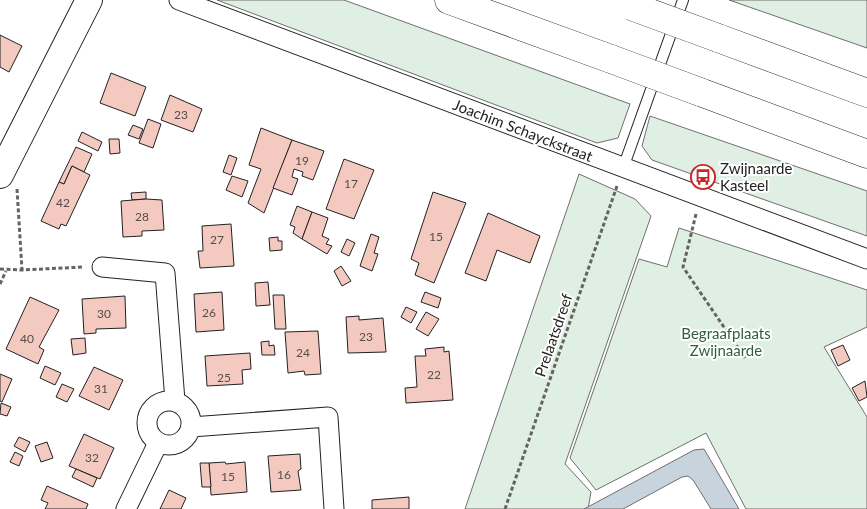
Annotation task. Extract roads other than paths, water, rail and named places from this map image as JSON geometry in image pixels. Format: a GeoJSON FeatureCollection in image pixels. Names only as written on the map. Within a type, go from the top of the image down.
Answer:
{"type":"FeatureCollection","features":[{"type":"Feature","properties":{"kind":"highway"},"geometry":{"type":"LineString","coordinates":[[449,0],[867,154]]}},
{"type":"Feature","properties":{"kind":"highway"},"geometry":{"type":"LineString","coordinates":[[624,3],[867,93]]}},
{"type":"Feature","properties":{"kind":"main road"},"geometry":{"type":"LineString","coordinates":[[6,181],[89,0]]}},
{"type":"Feature","properties":{"kind":"street","name":"Joachim Schayckstraat"},"geometry":{"type":"LineString","coordinates":[[179,0],[867,259]]}},
{"type":"Feature","properties":{"kind":"street"},"geometry":{"type":"LineString","coordinates":[[102,267],[165,272],[175,402]]}},
{"type":"Feature","properties":{"kind":"street"},"geometry":{"type":"LineString","coordinates":[[175,402],[186,408],[190,415],[191,427],[186,438],[180,443],[165,446],[158,443],[147,431],[146,423],[149,412],[159,403],[175,402]]}},
{"type":"Feature","properties":{"kind":"street"},"geometry":{"type":"LineString","coordinates":[[191,427],[328,417],[334,509]]}},
{"type":"Feature","properties":{"kind":"street"},"geometry":{"type":"LineString","coordinates":[[126,509],[158,443]]}},
{"type":"Feature","properties":{"kind":"lane"},"geometry":{"type":"LineString","coordinates":[[623,168],[683,0]]}},
{"type":"Feature","properties":{"kind":"place","name":"Zwijnaarde Kasteel"},"geometry":{"type":"Point","coordinates":[703,177]}},
{"type":"Feature","properties":{"kind":"park label","name":"Begraafplaats Zwijnaarde"},"geometry":{"type":"Point","coordinates":[726,342]}}]}
